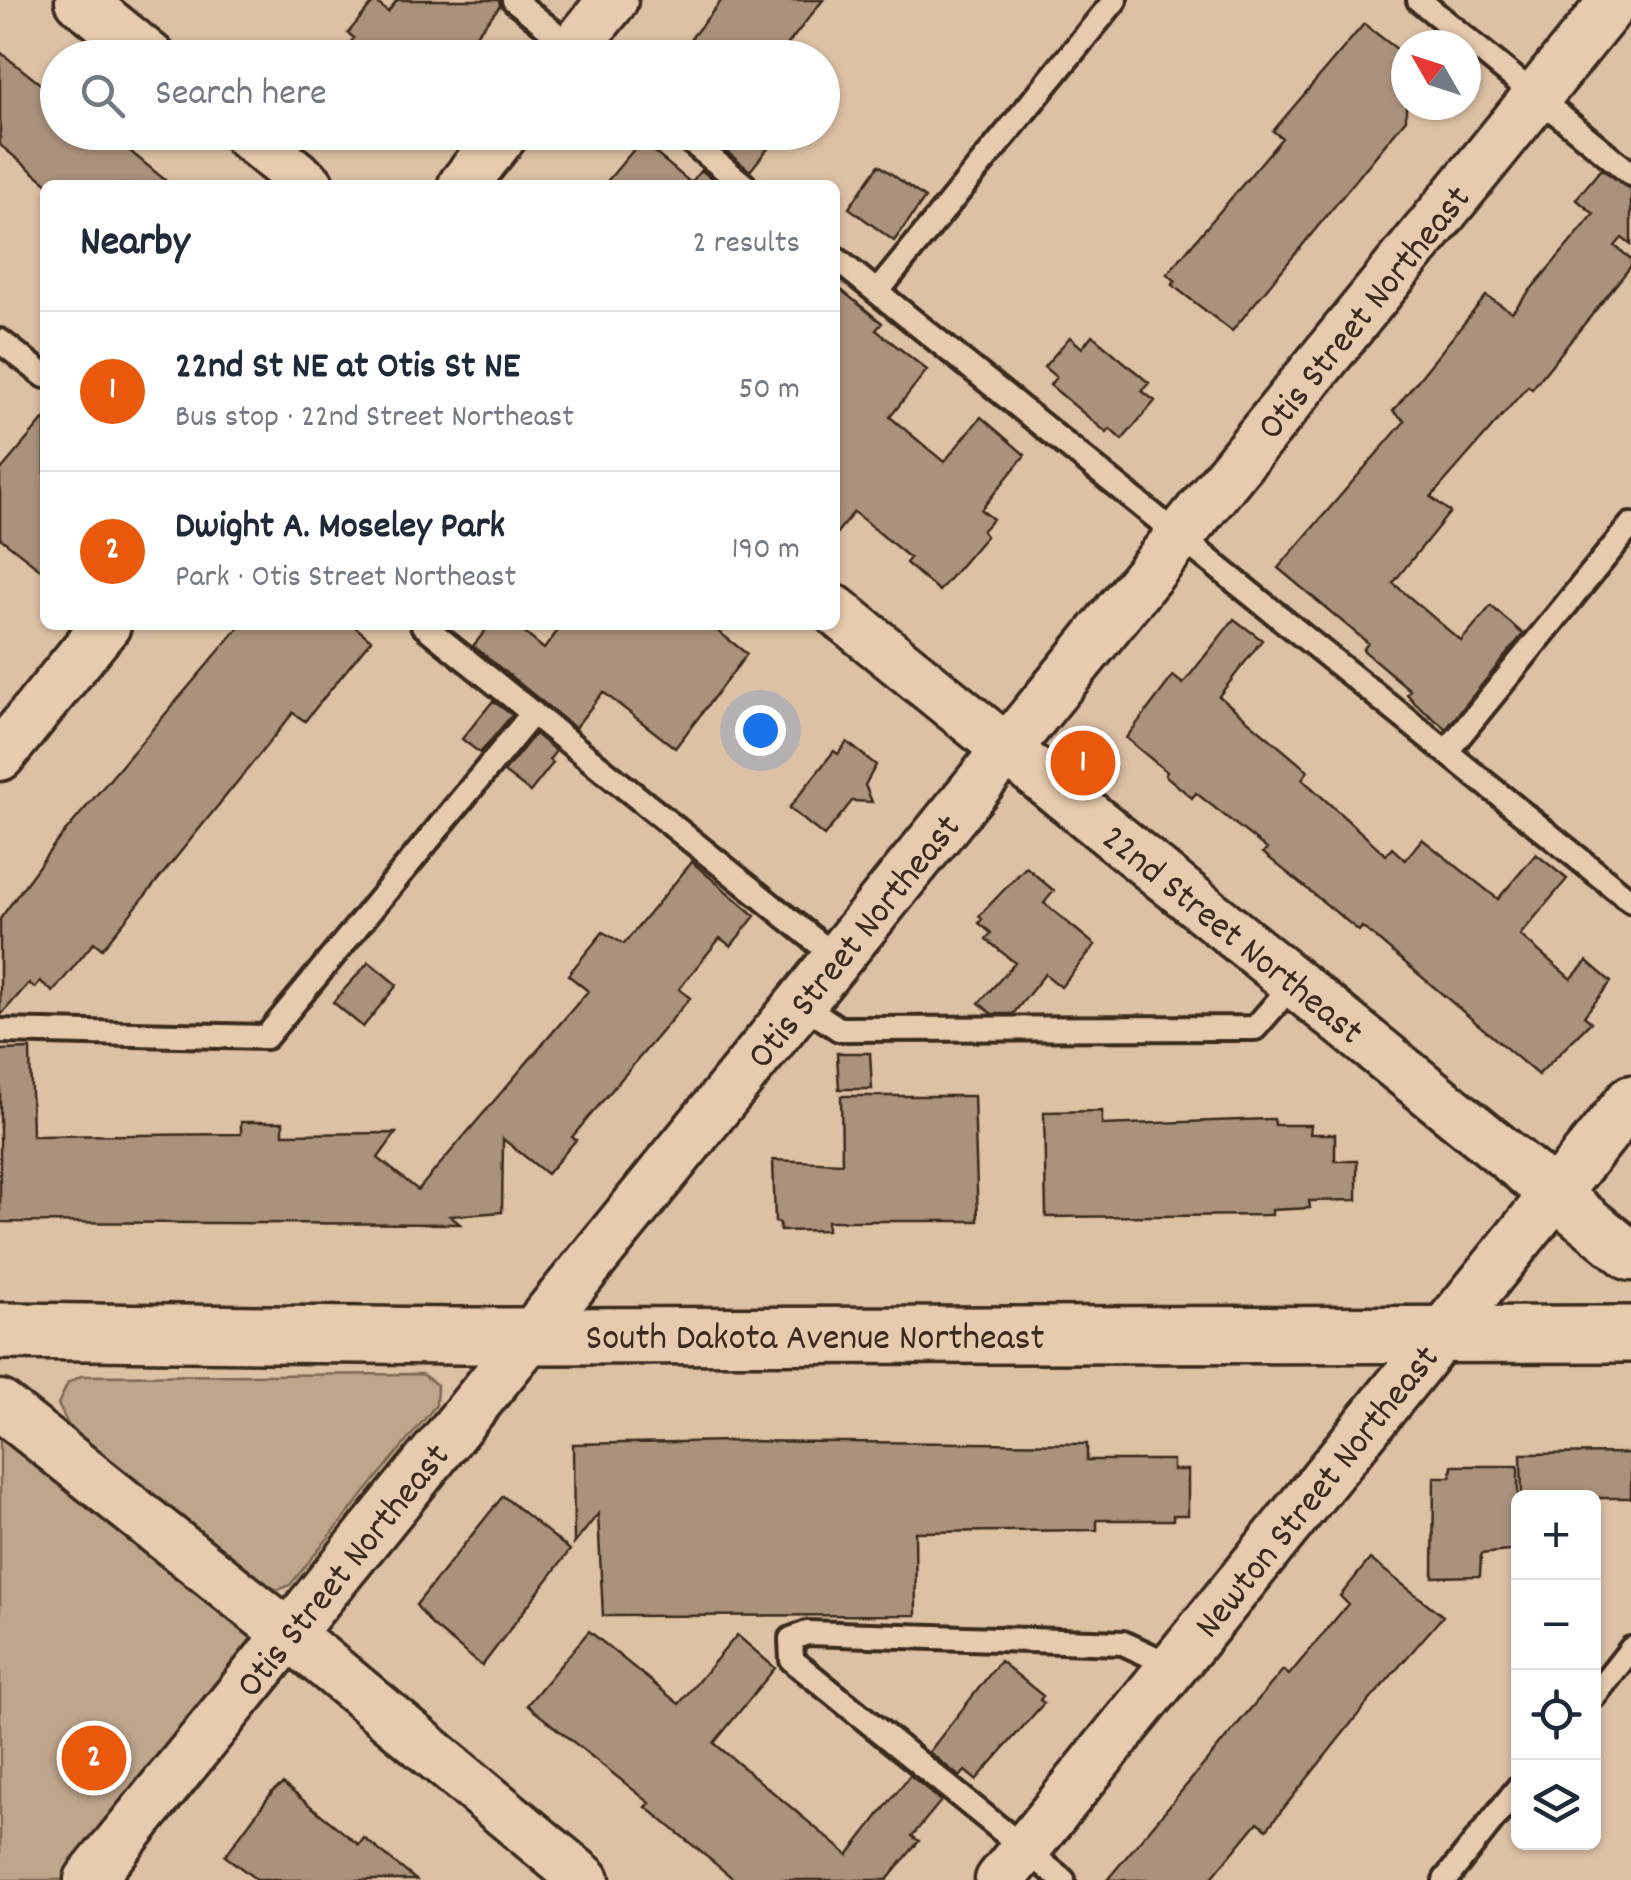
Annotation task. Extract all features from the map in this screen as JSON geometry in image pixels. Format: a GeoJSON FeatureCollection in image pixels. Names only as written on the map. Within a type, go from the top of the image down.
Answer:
{"type":"FeatureCollection","features":[{"type":"Feature","properties":{"kind":"main road","name":"South Dakota Avenue Northeast"},"geometry":{"type":"LineString","coordinates":[[0,1331],[530,1336],[1631,1334]]}},
{"type":"Feature","properties":{"kind":"street"},"geometry":{"type":"LineString","coordinates":[[80,0],[129,40]]}},
{"type":"Feature","properties":{"kind":"street"},"geometry":{"type":"LineString","coordinates":[[585,40],[613,0]]}},
{"type":"Feature","properties":{"kind":"street","name":"Otis Street Northeast"},"geometry":{"type":"LineString","coordinates":[[88,1880],[1614,0]]}},
{"type":"Feature","properties":{"kind":"street"},"geometry":{"type":"LineString","coordinates":[[266,150],[303,180]]}},
{"type":"Feature","properties":{"kind":"street"},"geometry":{"type":"LineString","coordinates":[[467,180],[491,150]]}},
{"type":"Feature","properties":{"kind":"street","name":"22nd Street Northeast"},"geometry":{"type":"LineString","coordinates":[[840,614],[1631,1256]]}},
{"type":"Feature","properties":{"kind":"street"},"geometry":{"type":"LineString","coordinates":[[0,756],[102,630]]}},
{"type":"Feature","properties":{"kind":"street","name":"Newton Street Northeast"},"geometry":{"type":"LineString","coordinates":[[1013,1865],[1631,1100]]}},
{"type":"Feature","properties":{"kind":"street"},"geometry":{"type":"LineString","coordinates":[[0,1404],[585,1880]]}},
{"type":"Feature","properties":{"kind":"lane"},"geometry":{"type":"LineString","coordinates":[[514,0],[559,40]]}},
{"type":"Feature","properties":{"kind":"lane"},"geometry":{"type":"LineString","coordinates":[[877,292],[1114,0]]}},
{"type":"Feature","properties":{"kind":"lane"},"geometry":{"type":"LineString","coordinates":[[1419,0],[1631,174]]}},
{"type":"Feature","properties":{"kind":"lane"},"geometry":{"type":"LineString","coordinates":[[701,150],[738,180]]}},
{"type":"Feature","properties":{"kind":"lane"},"geometry":{"type":"LineString","coordinates":[[840,262],[1631,900]]}},
{"type":"Feature","properties":{"kind":"lane"},"geometry":{"type":"LineString","coordinates":[[0,341],[40,372]]}},
{"type":"Feature","properties":{"kind":"lane"},"geometry":{"type":"LineString","coordinates":[[1447,752],[1631,525]]}},
{"type":"Feature","properties":{"kind":"lane"},"geometry":{"type":"LineString","coordinates":[[428,630],[837,958]]}},
{"type":"Feature","properties":{"kind":"lane"},"geometry":{"type":"LineString","coordinates":[[0,1031],[266,1036],[533,713]]}},
{"type":"Feature","properties":{"kind":"lane"},"geometry":{"type":"LineString","coordinates":[[800,1003],[839,1029],[1254,1028],[1295,982]]}},
{"type":"Feature","properties":{"kind":"lane"},"geometry":{"type":"LineString","coordinates":[[1063,1880],[1013,1865],[792,1660],[791,1639],[807,1633],[1123,1644],[1172,1666]]}},
{"type":"Feature","properties":{"kind":"lane"},"geometry":{"type":"LineString","coordinates":[[1601,1687],[1631,1649]]}},
{"type":"Feature","properties":{"kind":"lane"},"geometry":{"type":"LineString","coordinates":[[1444,1880],[1511,1797]]}},
{"type":"Feature","properties":{"kind":"shaded area"},"geometry":{"type":"Polygon","coordinates":[[[422,1374],[437,1385],[436,1405],[290,1585],[279,1590],[264,1585],[69,1427],[58,1404],[68,1383],[81,1376],[422,1374]]]}},
{"type":"Feature","properties":{"kind":"shaded area"},"geometry":{"type":"Polygon","coordinates":[[[0,1405],[288,1635],[89,1880],[0,1880],[0,1405]]]}},
{"type":"Feature","properties":{"kind":"building"},"geometry":{"type":"Polygon","coordinates":[[[397,0],[499,0],[500,6],[472,40],[352,40],[348,33],[371,5],[376,2],[388,12],[397,0]]]}},
{"type":"Feature","properties":{"kind":"building"},"geometry":{"type":"Polygon","coordinates":[[[722,0],[823,0],[791,40],[690,40],[722,0]]]}},
{"type":"Feature","properties":{"kind":"building"},"geometry":{"type":"Polygon","coordinates":[[[1364,24],[1391,45],[1391,120],[1405,120],[1232,331],[1172,285],[1176,281],[1167,274],[1282,138],[1273,131],[1364,24]]]}},
{"type":"Feature","properties":{"kind":"building"},"geometry":{"type":"Polygon","coordinates":[[[0,52],[40,84],[40,150],[129,150],[165,180],[43,180],[0,145],[0,52]]]}},
{"type":"Feature","properties":{"kind":"building"},"geometry":{"type":"Polygon","coordinates":[[[633,150],[652,150],[687,180],[608,180],[633,150]]]}},
{"type":"Feature","properties":{"kind":"building"},"geometry":{"type":"Polygon","coordinates":[[[725,150],[767,150],[750,171],[725,150]]]}},
{"type":"Feature","properties":{"kind":"building"},"geometry":{"type":"Polygon","coordinates":[[[879,165],[925,198],[894,241],[849,208],[879,165]]]}},
{"type":"Feature","properties":{"kind":"building"},"geometry":{"type":"Polygon","coordinates":[[[1601,169],[1631,189],[1631,245],[1622,238],[1615,246],[1631,259],[1631,266],[1532,389],[1528,386],[1431,497],[1450,512],[1393,583],[1461,641],[1491,606],[1523,634],[1446,729],[1416,704],[1407,694],[1410,690],[1363,650],[1368,643],[1278,568],[1405,421],[1393,411],[1486,296],[1512,312],[1594,214],[1576,199],[1601,169]]]}},
{"type":"Feature","properties":{"kind":"building"},"geometry":{"type":"Polygon","coordinates":[[[701,170],[714,180],[693,180],[701,170]]]}},
{"type":"Feature","properties":{"kind":"building"},"geometry":{"type":"Polygon","coordinates":[[[840,289],[882,323],[876,330],[927,370],[890,417],[944,462],[981,417],[1025,455],[981,510],[993,519],[982,531],[986,536],[939,591],[906,563],[910,558],[854,512],[840,529],[840,289]]]}},
{"type":"Feature","properties":{"kind":"building"},"geometry":{"type":"Polygon","coordinates":[[[1092,335],[1149,383],[1142,391],[1155,401],[1122,440],[1110,429],[1107,433],[1050,385],[1056,377],[1044,367],[1070,337],[1082,348],[1092,335]]]}},
{"type":"Feature","properties":{"kind":"building"},"geometry":{"type":"Polygon","coordinates":[[[40,424],[40,569],[0,538],[0,471],[40,424]]]}},
{"type":"Feature","properties":{"kind":"building"},"geometry":{"type":"Polygon","coordinates":[[[1234,619],[1262,640],[1219,696],[1308,771],[1302,779],[1386,855],[1392,848],[1405,860],[1422,839],[1498,899],[1536,854],[1567,879],[1520,935],[1571,979],[1587,961],[1611,982],[1584,1016],[1591,1022],[1538,1075],[1376,938],[1362,927],[1359,931],[1263,853],[1267,849],[1196,793],[1192,798],[1126,738],[1173,676],[1183,684],[1234,619]]]}},
{"type":"Feature","properties":{"kind":"building"},"geometry":{"type":"Polygon","coordinates":[[[237,630],[359,630],[371,640],[305,721],[293,713],[102,949],[94,942],[53,992],[40,981],[35,988],[29,983],[0,1016],[0,919],[54,845],[237,630]]]}},
{"type":"Feature","properties":{"kind":"building"},"geometry":{"type":"Polygon","coordinates":[[[486,630],[521,630],[544,649],[558,630],[716,630],[747,654],[675,748],[603,692],[575,728],[473,646],[486,630]]]}},
{"type":"Feature","properties":{"kind":"building"},"geometry":{"type":"Polygon","coordinates":[[[493,701],[512,715],[480,753],[462,739],[493,701]]]}},
{"type":"Feature","properties":{"kind":"building"},"geometry":{"type":"Polygon","coordinates":[[[535,734],[556,751],[549,760],[553,763],[530,792],[504,772],[535,734]]]}},
{"type":"Feature","properties":{"kind":"building"},"geometry":{"type":"Polygon","coordinates":[[[847,742],[876,765],[865,785],[872,802],[852,801],[824,836],[789,808],[834,751],[838,754],[847,742]]]}},
{"type":"Feature","properties":{"kind":"building"},"geometry":{"type":"Polygon","coordinates":[[[692,862],[755,916],[731,946],[720,938],[679,989],[690,998],[572,1137],[576,1140],[547,1174],[503,1139],[502,1212],[450,1216],[460,1224],[0,1222],[0,1050],[30,1049],[32,1136],[241,1134],[241,1122],[283,1122],[283,1134],[396,1133],[378,1158],[418,1190],[588,991],[568,975],[603,932],[624,944],[692,862]]]}},
{"type":"Feature","properties":{"kind":"building"},"geometry":{"type":"Polygon","coordinates":[[[1026,867],[1054,891],[1044,903],[1095,945],[1061,987],[1045,974],[1013,1014],[992,1014],[979,1003],[1015,963],[986,939],[991,933],[979,923],[979,916],[1026,867]]]}},
{"type":"Feature","properties":{"kind":"building"},"geometry":{"type":"Polygon","coordinates":[[[369,962],[397,985],[363,1027],[333,1002],[369,962]]]}},
{"type":"Feature","properties":{"kind":"building"},"geometry":{"type":"Polygon","coordinates":[[[837,1053],[870,1053],[872,1089],[839,1089],[837,1053]]]}},
{"type":"Feature","properties":{"kind":"building"},"geometry":{"type":"Polygon","coordinates":[[[841,1096],[974,1096],[978,1221],[827,1221],[827,1230],[780,1231],[780,1223],[775,1222],[773,1160],[842,1163],[841,1096]]]}},
{"type":"Feature","properties":{"kind":"building"},"geometry":{"type":"Polygon","coordinates":[[[1102,1111],[1102,1125],[1274,1119],[1275,1125],[1311,1125],[1310,1134],[1335,1134],[1335,1161],[1357,1161],[1357,1200],[1309,1201],[1310,1208],[1272,1210],[1272,1215],[1046,1217],[1044,1112],[1102,1111]]]}},
{"type":"Feature","properties":{"kind":"building"},"geometry":{"type":"Polygon","coordinates":[[[573,1444],[1087,1444],[1087,1460],[1173,1460],[1173,1470],[1188,1470],[1188,1515],[1173,1515],[1173,1520],[1097,1520],[1097,1530],[915,1532],[916,1615],[603,1616],[598,1514],[574,1544],[573,1444]]]}},
{"type":"Feature","properties":{"kind":"building"},"geometry":{"type":"Polygon","coordinates":[[[1631,1453],[1631,1498],[1601,1498],[1601,1490],[1522,1490],[1521,1454],[1631,1453]]]}},
{"type":"Feature","properties":{"kind":"building"},"geometry":{"type":"Polygon","coordinates":[[[1452,1466],[1518,1466],[1518,1490],[1511,1490],[1511,1551],[1481,1554],[1480,1576],[1433,1577],[1434,1477],[1451,1477],[1452,1466]]]}},
{"type":"Feature","properties":{"kind":"building"},"geometry":{"type":"Polygon","coordinates":[[[503,1496],[570,1550],[482,1666],[432,1625],[416,1605],[503,1496]]]}},
{"type":"Feature","properties":{"kind":"building"},"geometry":{"type":"Polygon","coordinates":[[[1370,1559],[1443,1616],[1267,1829],[1258,1822],[1210,1880],[1107,1880],[1283,1670],[1289,1675],[1348,1604],[1340,1596],[1370,1559]]]}},
{"type":"Feature","properties":{"kind":"building"},"geometry":{"type":"Polygon","coordinates":[[[589,1631],[679,1704],[737,1635],[775,1668],[714,1743],[848,1855],[910,1775],[941,1801],[912,1836],[919,1841],[887,1880],[735,1880],[646,1807],[650,1803],[527,1705],[589,1631]]]}},
{"type":"Feature","properties":{"kind":"building"},"geometry":{"type":"Polygon","coordinates":[[[1000,1661],[1043,1696],[1040,1700],[1044,1703],[976,1780],[965,1771],[960,1777],[929,1752],[1000,1661]]]}},
{"type":"Feature","properties":{"kind":"building"},"geometry":{"type":"Polygon","coordinates":[[[283,1784],[359,1845],[364,1838],[416,1880],[257,1880],[225,1856],[273,1791],[283,1784]]]}},
{"type":"Feature","properties":{"kind":"place","name":"22nd St NE at Otis St NE"},"geometry":{"type":"Point","coordinates":[1083,763]}},
{"type":"Feature","properties":{"kind":"place","name":"Dwight A. Moseley Park"},"geometry":{"type":"Point","coordinates":[94,1758]}}]}
